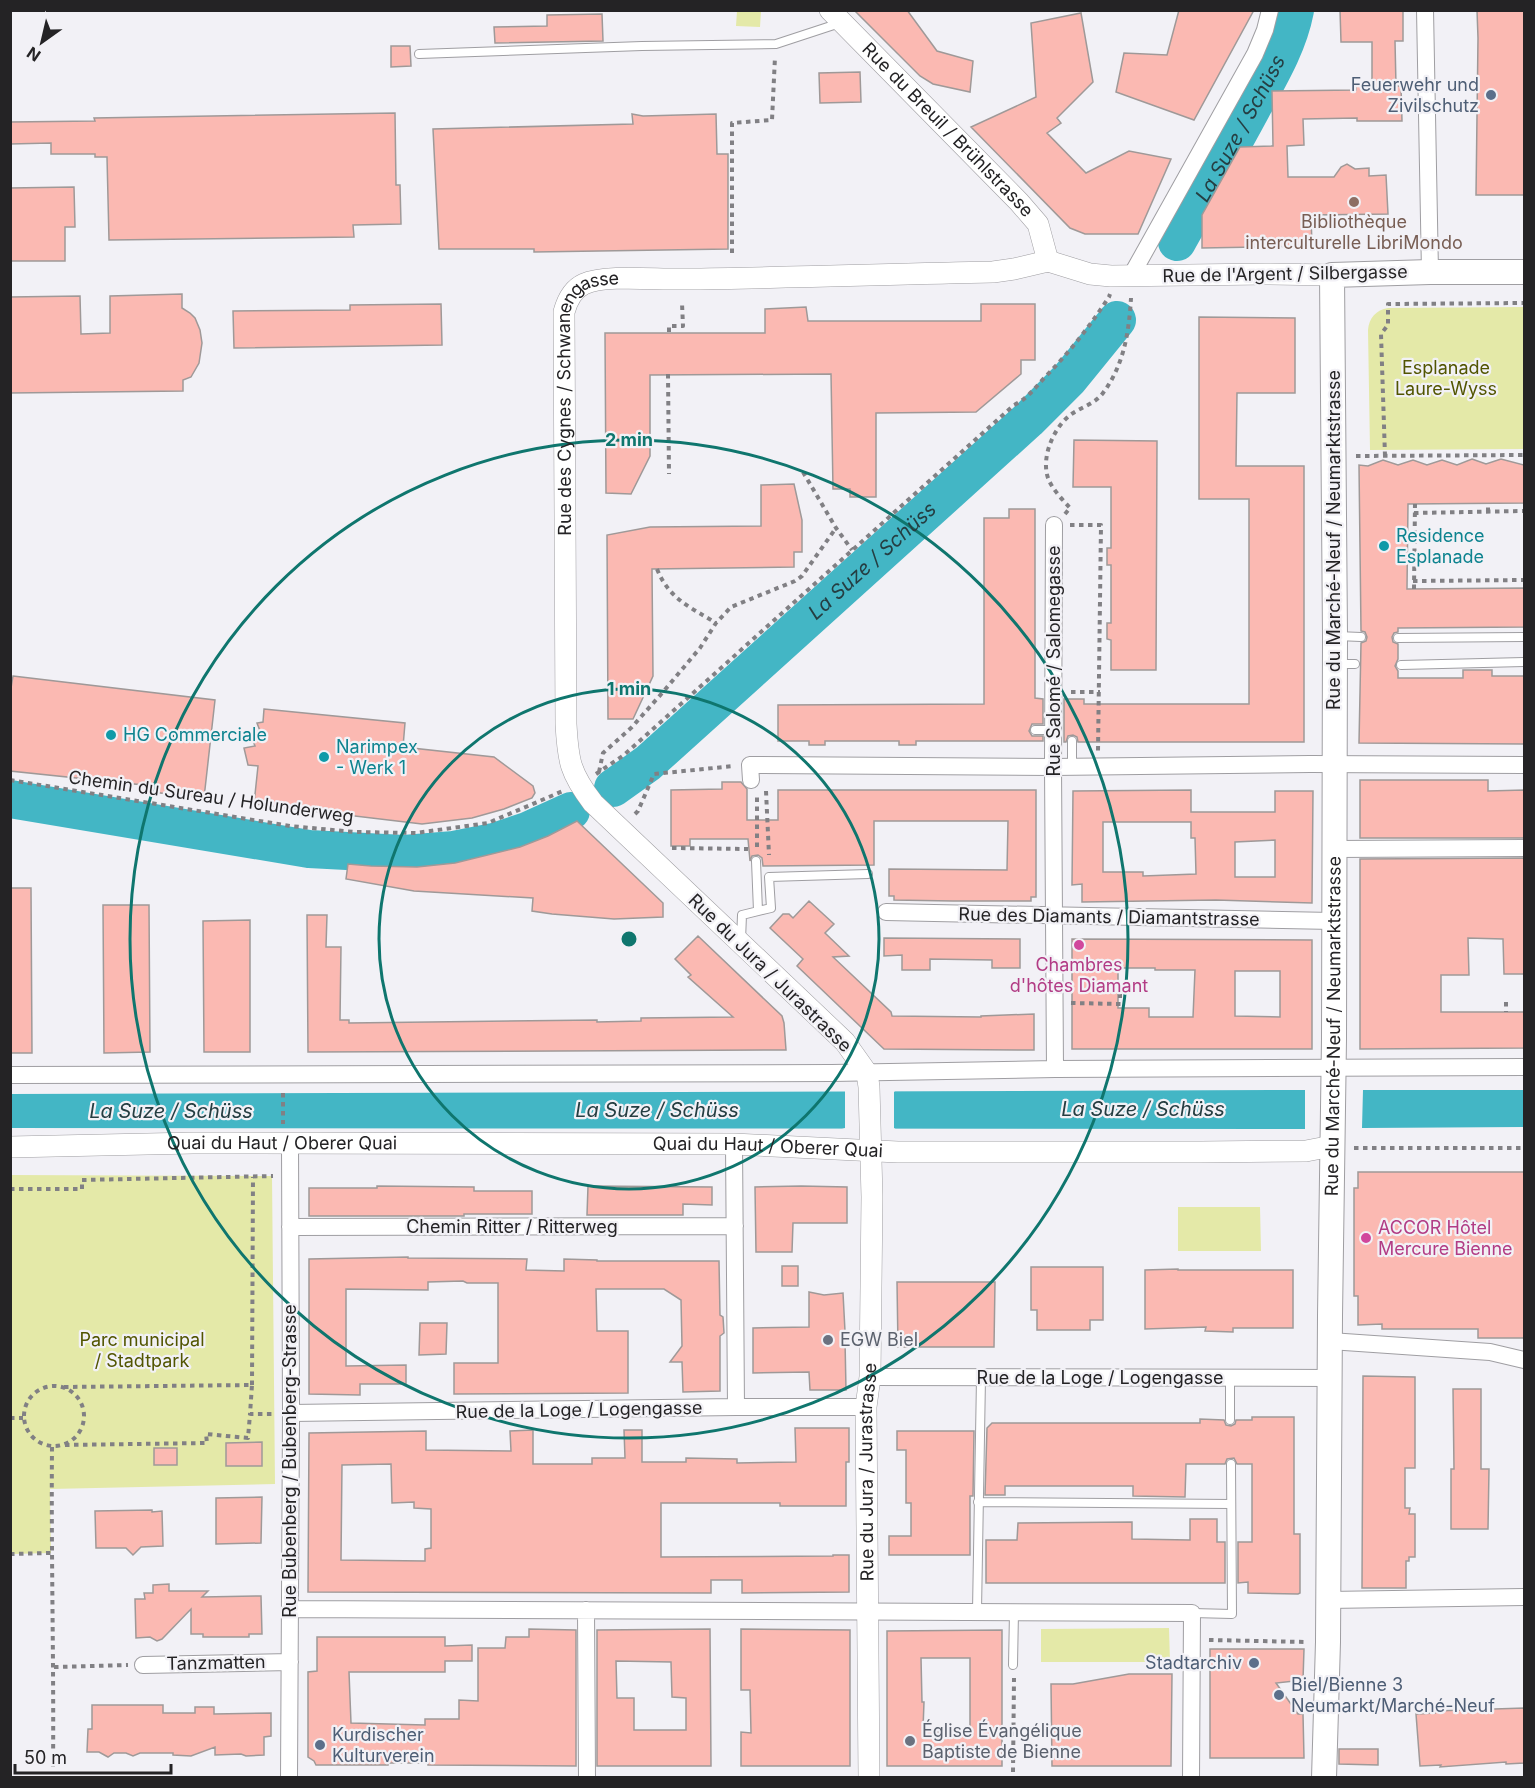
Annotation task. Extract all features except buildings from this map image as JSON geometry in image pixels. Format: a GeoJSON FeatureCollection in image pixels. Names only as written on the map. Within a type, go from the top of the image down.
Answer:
{"type":"FeatureCollection","features":[{"type":"Feature","properties":{"kind":"main road","name":"Rue de l'Argent / Silbergasse"},"geometry":{"type":"LineString","coordinates":[[1332,275],[1524,272]]}},
{"type":"Feature","properties":{"kind":"main road","name":"Rue du Marché-Neuf / Neumarktstrasse"},"geometry":{"type":"LineString","coordinates":[[1324,1778],[1334,1073],[1335,764],[1345,664],[1335,636],[1332,275]]}},
{"type":"Feature","properties":{"kind":"street"},"geometry":{"type":"LineString","coordinates":[[1131,276],[1255,54],[1270,10]]}},
{"type":"Feature","properties":{"kind":"street"},"geometry":{"type":"LineString","coordinates":[[1425,10],[1430,272]]}},
{"type":"Feature","properties":{"kind":"street","name":"Rue du Breuil / Brühlstrasse"},"geometry":{"type":"LineString","coordinates":[[835,17],[1025,209],[1038,224],[1048,261]]}},
{"type":"Feature","properties":{"kind":"street","name":"Rue de l'Argent / Silbergasse"},"geometry":{"type":"LineString","coordinates":[[1048,261],[1090,274],[1131,276],[1332,275]]}},
{"type":"Feature","properties":{"kind":"street","name":"Rue des Cygnes / Schwanengasse"},"geometry":{"type":"LineString","coordinates":[[579,784],[567,751],[566,724],[563,323],[566,303],[576,289],[585,283],[606,279],[993,272],[1048,261]]}},
{"type":"Feature","properties":{"kind":"street","name":"Rue Salomé / Salomegasse"},"geometry":{"type":"LineString","coordinates":[[1054,525],[1055,1069]]}},
{"type":"Feature","properties":{"kind":"street"},"geometry":{"type":"LineString","coordinates":[[756,770],[1335,764],[1524,765]]}},
{"type":"Feature","properties":{"kind":"street","name":"Rue du Jura / Jurastrasse"},"geometry":{"type":"LineString","coordinates":[[579,784],[593,803],[845,1042],[868,1080],[870,1377],[866,1407],[869,1778]]}},
{"type":"Feature","properties":{"kind":"street"},"geometry":{"type":"LineString","coordinates":[[1334,849],[1524,848]]}},
{"type":"Feature","properties":{"kind":"street","name":"Rue des Diamants / Diamantstrasse"},"geometry":{"type":"LineString","coordinates":[[886,912],[1333,921]]}},
{"type":"Feature","properties":{"kind":"street"},"geometry":{"type":"LineString","coordinates":[[10,1075],[868,1080],[1055,1069],[1334,1073],[1524,1067]]}},
{"type":"Feature","properties":{"kind":"street","name":"Quai du Haut / Oberer Quai"},"geometry":{"type":"LineString","coordinates":[[10,1146],[287,1138],[734,1144],[870,1141],[898,1152],[1201,1152],[1306,1151],[1333,1142]]}},
{"type":"Feature","properties":{"kind":"street","name":"Rue Bubenberg / Bubenberg-Strasse"},"geometry":{"type":"LineString","coordinates":[[287,1138],[290,1227],[286,1413],[290,1609],[289,1778]]}},
{"type":"Feature","properties":{"kind":"street"},"geometry":{"type":"LineString","coordinates":[[734,1144],[736,1407]]}},
{"type":"Feature","properties":{"kind":"street","name":"Chemin Ritter / Ritterweg"},"geometry":{"type":"LineString","coordinates":[[290,1227],[735,1226]]}},
{"type":"Feature","properties":{"kind":"street"},"geometry":{"type":"LineString","coordinates":[[1330,1341],[1490,1352],[1524,1360]]}},
{"type":"Feature","properties":{"kind":"street","name":"Rue de la Loge / Logengasse"},"geometry":{"type":"LineString","coordinates":[[870,1377],[1330,1378]]}},
{"type":"Feature","properties":{"kind":"street","name":"Rue de la Loge / Logengasse"},"geometry":{"type":"LineString","coordinates":[[286,1413],[866,1407]]}},
{"type":"Feature","properties":{"kind":"street"},"geometry":{"type":"LineString","coordinates":[[1328,1600],[1524,1597]]}},
{"type":"Feature","properties":{"kind":"street"},"geometry":{"type":"LineString","coordinates":[[290,1609],[1192,1613],[1191,1778]]}},
{"type":"Feature","properties":{"kind":"street"},"geometry":{"type":"LineString","coordinates":[[586,1610],[587,1778]]}},
{"type":"Feature","properties":{"kind":"street","name":"Tanzmatten"},"geometry":{"type":"LineString","coordinates":[[143,1665],[290,1662]]}},
{"type":"Feature","properties":{"kind":"lane"},"geometry":{"type":"LineString","coordinates":[[419,54],[776,44],[835,17]]}},
{"type":"Feature","properties":{"kind":"lane"},"geometry":{"type":"LineString","coordinates":[[1335,636],[1361,637]]}},
{"type":"Feature","properties":{"kind":"lane"},"geometry":{"type":"LineString","coordinates":[[1398,638],[1524,637]]}},
{"type":"Feature","properties":{"kind":"lane"},"geometry":{"type":"LineString","coordinates":[[1401,664],[1524,662]]}},
{"type":"Feature","properties":{"kind":"lane"},"geometry":{"type":"LineString","coordinates":[[1035,730],[1053,730]]}},
{"type":"Feature","properties":{"kind":"lane"},"geometry":{"type":"LineString","coordinates":[[1072,741],[1072,767]]}},
{"type":"Feature","properties":{"kind":"lane"},"geometry":{"type":"LineString","coordinates":[[756,861],[758,911]]}},
{"type":"Feature","properties":{"kind":"lane"},"geometry":{"type":"LineString","coordinates":[[740,944],[742,915],[771,908],[769,877],[868,874]]}},
{"type":"Feature","properties":{"kind":"lane"},"geometry":{"type":"LineString","coordinates":[[977,1611],[981,1378]]}},
{"type":"Feature","properties":{"kind":"lane"},"geometry":{"type":"LineString","coordinates":[[1230,1378],[1230,1420]]}},
{"type":"Feature","properties":{"kind":"lane"},"geometry":{"type":"LineString","coordinates":[[1192,1613],[1232,1614],[1231,1464]]}},
{"type":"Feature","properties":{"kind":"lane"},"geometry":{"type":"LineString","coordinates":[[978,1502],[1231,1504]]}},
{"type":"Feature","properties":{"kind":"lane"},"geometry":{"type":"LineString","coordinates":[[1013,1665],[1014,1612]]}},
{"type":"Feature","properties":{"kind":"path"},"geometry":{"type":"LineString","coordinates":[[732,253],[732,123],[772,120],[776,44]]}},
{"type":"Feature","properties":{"kind":"path","name":"Chemin du Sureau / Holunderweg"},"geometry":{"type":"LineString","coordinates":[[10,780],[290,826],[354,832],[416,833],[488,823],[579,784],[624,755],[1014,405],[1023,400],[1061,360],[1109,297]]}},
{"type":"Feature","properties":{"kind":"path","name":"Rue Salomé / Salomegasse"},"geometry":{"type":"LineString","coordinates":[[1054,525],[1070,508],[1048,479],[1047,453],[1056,433],[1067,417],[1102,395],[1111,380],[1125,349],[1131,298]]}},
{"type":"Feature","properties":{"kind":"path"},"geometry":{"type":"LineString","coordinates":[[669,332],[669,326],[683,326],[682,303]]}},
{"type":"Feature","properties":{"kind":"path"},"geometry":{"type":"LineString","coordinates":[[1385,456],[1381,334],[1388,325],[1388,304],[1524,303]]}},
{"type":"Feature","properties":{"kind":"path"},"geometry":{"type":"LineString","coordinates":[[668,374],[669,474]]}},
{"type":"Feature","properties":{"kind":"path"},"geometry":{"type":"LineString","coordinates":[[1356,456],[1524,455]]}},
{"type":"Feature","properties":{"kind":"path"},"geometry":{"type":"LineString","coordinates":[[803,472],[836,528],[852,550]]}},
{"type":"Feature","properties":{"kind":"path"},"geometry":{"type":"LineString","coordinates":[[1414,589],[1415,504]]}},
{"type":"Feature","properties":{"kind":"path"},"geometry":{"type":"LineString","coordinates":[[1488,504],[1488,512]]}},
{"type":"Feature","properties":{"kind":"path"},"geometry":{"type":"LineString","coordinates":[[1414,513],[1524,511]]}},
{"type":"Feature","properties":{"kind":"path"},"geometry":{"type":"LineString","coordinates":[[1054,525],[1101,525],[1098,767]]}},
{"type":"Feature","properties":{"kind":"path"},"geometry":{"type":"LineString","coordinates":[[598,773],[603,753],[632,727],[663,692],[731,607],[802,576],[836,528]]}},
{"type":"Feature","properties":{"kind":"path"},"geometry":{"type":"LineString","coordinates":[[657,569],[663,583],[675,597],[716,623]]}},
{"type":"Feature","properties":{"kind":"path"},"geometry":{"type":"LineString","coordinates":[[1413,581],[1524,580]]}},
{"type":"Feature","properties":{"kind":"path"},"geometry":{"type":"LineString","coordinates":[[1053,692],[1100,692]]}},
{"type":"Feature","properties":{"kind":"path"},"geometry":{"type":"LineString","coordinates":[[632,817],[638,811],[654,774],[756,770]]}},
{"type":"Feature","properties":{"kind":"path"},"geometry":{"type":"LineString","coordinates":[[665,848],[757,850],[756,770]]}},
{"type":"Feature","properties":{"kind":"path"},"geometry":{"type":"LineString","coordinates":[[756,770],[769,877]]}},
{"type":"Feature","properties":{"kind":"path"},"geometry":{"type":"LineString","coordinates":[[1054,1002],[1121,1004]]}},
{"type":"Feature","properties":{"kind":"path"},"geometry":{"type":"LineString","coordinates":[[1506,1002],[1506,1012]]}},
{"type":"Feature","properties":{"kind":"path"},"geometry":{"type":"LineString","coordinates":[[283,1086],[287,1138]]}},
{"type":"Feature","properties":{"kind":"path"},"geometry":{"type":"LineString","coordinates":[[1333,1142],[1358,1148],[1524,1148]]}},
{"type":"Feature","properties":{"kind":"path"},"geometry":{"type":"LineString","coordinates":[[10,1189],[82,1189],[82,1180],[274,1176]]}},
{"type":"Feature","properties":{"kind":"path"},"geometry":{"type":"LineString","coordinates":[[64,1445],[75,1439],[82,1428],[84,1416],[82,1404],[75,1394],[64,1388],[53,1385],[41,1388],[31,1395],[25,1405],[23,1418],[25,1428],[32,1438],[52,1447],[207,1443],[206,1434],[248,1438],[252,1385],[253,1177]]}},
{"type":"Feature","properties":{"kind":"path"},"geometry":{"type":"LineString","coordinates":[[64,1388],[252,1385]]}},
{"type":"Feature","properties":{"kind":"path"},"geometry":{"type":"LineString","coordinates":[[250,1414],[286,1413]]}},
{"type":"Feature","properties":{"kind":"path"},"geometry":{"type":"LineString","coordinates":[[10,1418],[23,1418]]}},
{"type":"Feature","properties":{"kind":"path"},"geometry":{"type":"LineString","coordinates":[[52,1447],[53,1771]]}},
{"type":"Feature","properties":{"kind":"path"},"geometry":{"type":"LineString","coordinates":[[10,1554],[51,1553]]}},
{"type":"Feature","properties":{"kind":"path"},"geometry":{"type":"LineString","coordinates":[[1209,1640],[1310,1642]]}},
{"type":"Feature","properties":{"kind":"path"},"geometry":{"type":"LineString","coordinates":[[54,1667],[143,1665]]}},
{"type":"Feature","properties":{"kind":"path"},"geometry":{"type":"LineString","coordinates":[[1013,1665],[1013,1772]]}},
{"type":"Feature","properties":{"kind":"green space"},"geometry":{"type":"Polygon","coordinates":[[[737,11],[761,11],[760,27],[736,26],[737,11]]]}},
{"type":"Feature","properties":{"kind":"green space","name":"Esplanade Laure-Wyss"},"geometry":{"type":"Polygon","coordinates":[[[1524,307],[1524,449],[1370,450],[1368,330],[1374,315],[1388,308],[1524,307]]]}},
{"type":"Feature","properties":{"kind":"green space","name":"Parc municipal / Stadtpark"},"geometry":{"type":"Polygon","coordinates":[[[11,1175],[272,1176],[275,1484],[50,1489],[51,1553],[11,1554],[11,1175]]]}},
{"type":"Feature","properties":{"kind":"green space"},"geometry":{"type":"Polygon","coordinates":[[[1178,1207],[1260,1207],[1261,1251],[1178,1251],[1178,1207]]]}},
{"type":"Feature","properties":{"kind":"green space"},"geometry":{"type":"Polygon","coordinates":[[[1169,1628],[1170,1662],[1041,1662],[1041,1629],[1169,1628]]]}},
{"type":"Feature","properties":{"kind":"water"},"geometry":{"type":"Polygon","coordinates":[[[1305,1090],[1305,1129],[11,1128],[10,1094],[1305,1090]]]}},
{"type":"Feature","properties":{"kind":"water"},"geometry":{"type":"Polygon","coordinates":[[[1363,1090],[1524,1090],[1524,1127],[1362,1128],[1363,1090]]]}},
{"type":"Feature","properties":{"kind":"pier"},"geometry":{"type":"Polygon","coordinates":[[[843,1088],[894,1088],[894,1128],[897,1130],[845,1131],[842,1129],[845,1128],[845,1091],[842,1091],[843,1088]]]}},
{"type":"Feature","properties":{"kind":"waterway","name":"La Suze / Schüss"},"geometry":{"type":"LineString","coordinates":[[1177,242],[1271,73],[1288,36],[1295,10]]}},
{"type":"Feature","properties":{"kind":"waterway","name":"La Suze / Schüss"},"geometry":{"type":"LineString","coordinates":[[613,788],[648,763],[1028,420],[1069,379],[1117,320]]}},
{"type":"Feature","properties":{"kind":"waterway","name":"La Suze / Schüss"},"geometry":{"type":"LineString","coordinates":[[10,799],[309,849],[404,854],[454,850],[494,842],[527,831],[571,811]]}},
{"type":"Feature","properties":{"kind":"place","name":"Feuerwehr und Zivilschutz"},"geometry":{"type":"Point","coordinates":[1491,95]}},
{"type":"Feature","properties":{"kind":"place","name":"Bibliothèque interculturelle LibriMondo"},"geometry":{"type":"Point","coordinates":[1354,202]}},
{"type":"Feature","properties":{"kind":"place","name":"Residence Esplanade"},"geometry":{"type":"Point","coordinates":[1384,546]}},
{"type":"Feature","properties":{"kind":"place","name":"HG Commerciale"},"geometry":{"type":"Point","coordinates":[111,735]}},
{"type":"Feature","properties":{"kind":"place","name":"Narimpex - Werk 1"},"geometry":{"type":"Point","coordinates":[324,757]}},
{"type":"Feature","properties":{"kind":"place","name":"Chambres d'hôtes Diamant"},"geometry":{"type":"Point","coordinates":[1079,945]}},
{"type":"Feature","properties":{"kind":"place","name":"ACCOR Hôtel Mercure Bienne"},"geometry":{"type":"Point","coordinates":[1366,1238]}},
{"type":"Feature","properties":{"kind":"place","name":"EGW Biel"},"geometry":{"type":"Point","coordinates":[828,1340]}},
{"type":"Feature","properties":{"kind":"place","name":"Stadtarchiv"},"geometry":{"type":"Point","coordinates":[1254,1663]}},
{"type":"Feature","properties":{"kind":"place","name":"Biel/Bienne 3 Neumarkt/Marché-Neuf"},"geometry":{"type":"Point","coordinates":[1279,1695]}},
{"type":"Feature","properties":{"kind":"place","name":"Église Évangélique Baptiste de Bienne"},"geometry":{"type":"Point","coordinates":[910,1741]}},
{"type":"Feature","properties":{"kind":"place","name":"Kurdischer Kulturverein"},"geometry":{"type":"Point","coordinates":[320,1745]}}]}
